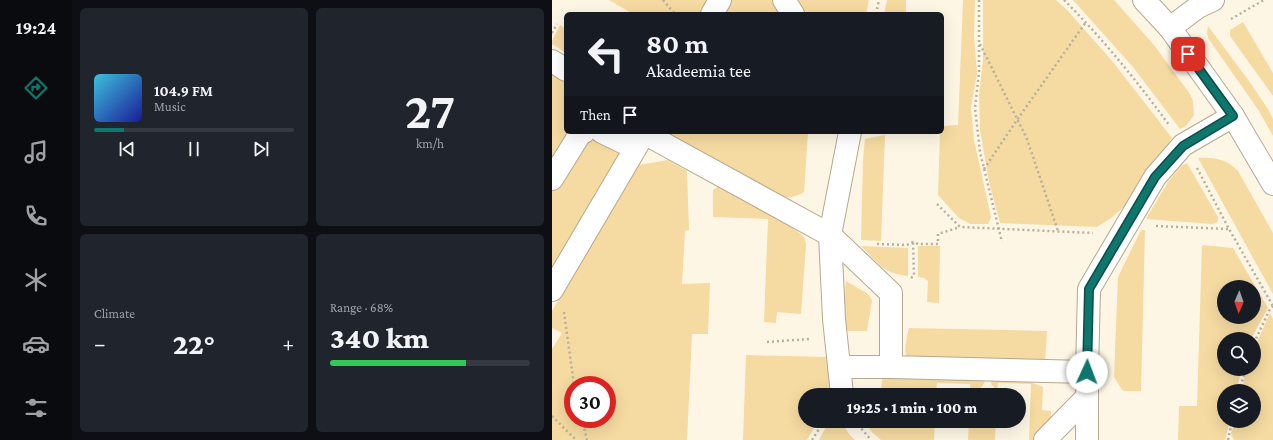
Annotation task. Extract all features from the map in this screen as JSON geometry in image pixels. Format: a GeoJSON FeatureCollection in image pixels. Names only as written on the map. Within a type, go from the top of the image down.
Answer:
{"type":"FeatureCollection","features":[{"type":"Feature","properties":{"kind":"street"},"geometry":{"type":"LineString","coordinates":[[713,12],[720,0]]}},
{"type":"Feature","properties":{"kind":"street"},"geometry":{"type":"LineString","coordinates":[[784,0],[792,12]]}},
{"type":"Feature","properties":{"kind":"street"},"geometry":{"type":"LineString","coordinates":[[1144,0],[1170,28],[1233,116],[1273,184]]}},
{"type":"Feature","properties":{"kind":"street"},"geometry":{"type":"LineString","coordinates":[[1170,28],[1198,6],[1213,0]]}},
{"type":"Feature","properties":{"kind":"street"},"geometry":{"type":"LineString","coordinates":[[552,61],[564,69]]}},
{"type":"Feature","properties":{"kind":"street"},"geometry":{"type":"LineString","coordinates":[[1087,440],[1086,397],[1089,289],[1155,177],[1183,146],[1233,116]]}},
{"type":"Feature","properties":{"kind":"street"},"geometry":{"type":"LineString","coordinates":[[552,179],[580,134]]}},
{"type":"Feature","properties":{"kind":"street"},"geometry":{"type":"LineString","coordinates":[[615,134],[641,138],[830,235],[891,293],[891,367]]}},
{"type":"Feature","properties":{"kind":"street"},"geometry":{"type":"LineString","coordinates":[[841,388],[836,338],[830,235],[850,134]]}},
{"type":"Feature","properties":{"kind":"street"},"geometry":{"type":"LineString","coordinates":[[554,287],[641,138]]}},
{"type":"Feature","properties":{"kind":"street"},"geometry":{"type":"LineString","coordinates":[[839,367],[1087,372]]}},
{"type":"Feature","properties":{"kind":"street"},"geometry":{"type":"LineString","coordinates":[[1046,440],[1086,397]]}},
{"type":"Feature","properties":{"kind":"path"},"geometry":{"type":"LineString","coordinates":[[663,0],[673,12]]}},
{"type":"Feature","properties":{"kind":"path"},"geometry":{"type":"LineString","coordinates":[[876,12],[879,0]]}},
{"type":"Feature","properties":{"kind":"path"},"geometry":{"type":"LineString","coordinates":[[979,0],[979,72],[975,108],[980,152],[1002,242]]}},
{"type":"Feature","properties":{"kind":"path"},"geometry":{"type":"LineString","coordinates":[[1064,0],[1086,22],[1138,83],[1172,128]]}},
{"type":"Feature","properties":{"kind":"path"},"geometry":{"type":"LineString","coordinates":[[1229,21],[1264,0]]}},
{"type":"Feature","properties":{"kind":"path"},"geometry":{"type":"LineString","coordinates":[[984,169],[1086,22]]}},
{"type":"Feature","properties":{"kind":"path"},"geometry":{"type":"LineString","coordinates":[[552,33],[557,24]]}},
{"type":"Feature","properties":{"kind":"path"},"geometry":{"type":"LineString","coordinates":[[979,42],[1027,139],[1058,231]]}},
{"type":"Feature","properties":{"kind":"path"},"geometry":{"type":"LineString","coordinates":[[1196,167],[1273,306],[1259,332]]}},
{"type":"Feature","properties":{"kind":"path"},"geometry":{"type":"LineString","coordinates":[[937,204],[960,227]]}},
{"type":"Feature","properties":{"kind":"path"},"geometry":{"type":"LineString","coordinates":[[914,276],[913,242],[918,244],[938,244],[938,234],[960,227],[1058,231],[1124,229],[1229,229]]}},
{"type":"Feature","properties":{"kind":"path"},"geometry":{"type":"LineString","coordinates":[[554,287],[566,320],[573,376]]}},
{"type":"Feature","properties":{"kind":"path"},"geometry":{"type":"LineString","coordinates":[[767,342],[836,338]]}},
{"type":"Feature","properties":{"kind":"path"},"geometry":{"type":"LineString","coordinates":[[552,416],[576,440]]}},
{"type":"Feature","properties":{"kind":"path"},"geometry":{"type":"LineString","coordinates":[[584,428],[587,440]]}},
{"type":"Feature","properties":{"kind":"path"},"geometry":{"type":"LineString","coordinates":[[812,440],[820,428]]}},
{"type":"Feature","properties":{"kind":"path"},"geometry":{"type":"LineString","coordinates":[[860,428],[871,440]]}},
{"type":"Feature","properties":{"kind":"path"},"geometry":{"type":"LineString","coordinates":[[1228,440],[1231,428]]}},
{"type":"Feature","properties":{"kind":"shaded area"},"geometry":{"type":"Polygon","coordinates":[[[609,0],[708,0],[702,12],[630,12],[609,0]]]}},
{"type":"Feature","properties":{"kind":"shaded area"},"geometry":{"type":"Polygon","coordinates":[[[732,0],[869,0],[866,12],[726,12],[732,0]]]}},
{"type":"Feature","properties":{"kind":"shaded area"},"geometry":{"type":"Polygon","coordinates":[[[887,0],[906,0],[906,12],[884,12],[887,0]]]}},
{"type":"Feature","properties":{"kind":"shaded area"},"geometry":{"type":"Polygon","coordinates":[[[963,0],[975,0],[974,36],[977,73],[971,108],[974,140],[991,217],[988,224],[970,224],[959,218],[938,195],[940,134],[944,134],[944,126],[958,125],[963,0]]]}},
{"type":"Feature","properties":{"kind":"shaded area"},"geometry":{"type":"Polygon","coordinates":[[[983,0],[1056,0],[1067,10],[1113,62],[1172,138],[1126,205],[1111,218],[1097,227],[1000,223],[989,182],[980,130],[979,94],[983,60],[983,0]]]}},
{"type":"Feature","properties":{"kind":"shaded area"},"geometry":{"type":"Polygon","coordinates":[[[1073,0],[1114,0],[1154,45],[1190,94],[1193,101],[1194,115],[1186,126],[1180,129],[1133,67],[1073,0]]]}},
{"type":"Feature","properties":{"kind":"shaded area"},"geometry":{"type":"Polygon","coordinates":[[[1243,22],[1273,73],[1273,96],[1230,36],[1230,30],[1243,22]]]}},
{"type":"Feature","properties":{"kind":"shaded area"},"geometry":{"type":"Polygon","coordinates":[[[560,25],[564,28],[564,52],[552,44],[560,25]]]}},
{"type":"Feature","properties":{"kind":"shaded area"},"geometry":{"type":"Polygon","coordinates":[[[1208,26],[1268,109],[1273,119],[1273,136],[1259,111],[1208,38],[1208,26]]]}},
{"type":"Feature","properties":{"kind":"shaded area"},"geometry":{"type":"Polygon","coordinates":[[[552,73],[564,81],[564,134],[571,134],[552,163],[552,73]]]}},
{"type":"Feature","properties":{"kind":"shaded area"},"geometry":{"type":"Polygon","coordinates":[[[666,134],[808,134],[804,192],[790,197],[776,197],[666,134]]]}},
{"type":"Feature","properties":{"kind":"shaded area"},"geometry":{"type":"Polygon","coordinates":[[[885,135],[881,241],[861,240],[863,159],[865,139],[885,135]]]}},
{"type":"Feature","properties":{"kind":"shaded area"},"geometry":{"type":"Polygon","coordinates":[[[591,138],[599,139],[619,151],[620,156],[552,270],[552,182],[585,142],[591,138]]]}},
{"type":"Feature","properties":{"kind":"shaded area"},"geometry":{"type":"Polygon","coordinates":[[[1198,158],[1209,158],[1225,161],[1238,171],[1273,233],[1273,294],[1198,158]]]}},
{"type":"Feature","properties":{"kind":"shaded area"},"geometry":{"type":"Polygon","coordinates":[[[668,160],[687,171],[689,230],[685,231],[682,284],[710,283],[708,334],[692,334],[687,440],[552,440],[552,349],[562,333],[552,328],[552,311],[639,165],[668,160]]]}},
{"type":"Feature","properties":{"kind":"shaded area"},"geometry":{"type":"Polygon","coordinates":[[[1187,163],[1218,217],[1218,222],[1212,224],[1146,219],[1168,182],[1181,166],[1187,163]]]}},
{"type":"Feature","properties":{"kind":"shaded area"},"geometry":{"type":"Polygon","coordinates":[[[719,186],[769,212],[801,234],[805,239],[806,245],[801,314],[777,312],[776,323],[764,322],[768,219],[713,217],[713,190],[719,186]]]}},
{"type":"Feature","properties":{"kind":"shaded area"},"geometry":{"type":"Polygon","coordinates":[[[1141,230],[1145,230],[1141,391],[1123,391],[1114,377],[1118,277],[1141,230]]]}},
{"type":"Feature","properties":{"kind":"shaded area"},"geometry":{"type":"Polygon","coordinates":[[[1202,245],[1233,248],[1252,280],[1217,280],[1217,324],[1259,324],[1255,332],[1217,332],[1217,376],[1240,376],[1238,384],[1217,384],[1217,428],[1228,428],[1225,440],[1178,440],[1179,406],[1197,406],[1202,245]]]}},
{"type":"Feature","properties":{"kind":"shaded area"},"geometry":{"type":"Polygon","coordinates":[[[861,246],[908,248],[908,276],[899,275],[886,270],[861,246]]]}},
{"type":"Feature","properties":{"kind":"shaded area"},"geometry":{"type":"Polygon","coordinates":[[[918,246],[940,246],[939,303],[927,302],[928,281],[924,278],[918,277],[918,246]]]}},
{"type":"Feature","properties":{"kind":"shaded area"},"geometry":{"type":"Polygon","coordinates":[[[846,281],[868,294],[872,300],[867,331],[848,331],[843,326],[842,309],[846,281]]]}},
{"type":"Feature","properties":{"kind":"shaded area"},"geometry":{"type":"Polygon","coordinates":[[[1261,296],[1268,308],[1261,321],[1261,296]]]}},
{"type":"Feature","properties":{"kind":"shaded area"},"geometry":{"type":"Polygon","coordinates":[[[1270,313],[1273,319],[1273,440],[1234,440],[1231,434],[1233,428],[1261,428],[1261,384],[1244,384],[1245,376],[1261,376],[1261,333],[1270,313]]]}},
{"type":"Feature","properties":{"kind":"shaded area"},"geometry":{"type":"Polygon","coordinates":[[[909,328],[1047,331],[1045,363],[907,358],[905,347],[909,328]]]}},
{"type":"Feature","properties":{"kind":"shaded area"},"geometry":{"type":"Polygon","coordinates":[[[746,355],[829,357],[831,388],[798,388],[798,428],[814,428],[807,440],[743,440],[746,355]]]}},
{"type":"Feature","properties":{"kind":"shaded area"},"geometry":{"type":"Polygon","coordinates":[[[931,377],[980,378],[985,382],[981,388],[970,388],[970,384],[937,383],[937,388],[881,388],[882,379],[931,377]]]}},
{"type":"Feature","properties":{"kind":"shaded area"},"geometry":{"type":"Polygon","coordinates":[[[992,379],[1023,379],[1043,387],[1042,410],[1051,411],[1051,423],[1039,440],[1029,440],[1031,384],[998,383],[997,388],[995,388],[991,384],[992,379]]]}},
{"type":"Feature","properties":{"kind":"shaded area"},"geometry":{"type":"Polygon","coordinates":[[[825,428],[845,428],[855,440],[819,440],[825,428]]]}},
{"type":"Feature","properties":{"kind":"shaded area"},"geometry":{"type":"Polygon","coordinates":[[[869,428],[935,428],[934,440],[881,440],[869,428]]]}},
{"type":"Feature","properties":{"kind":"shaded area"},"geometry":{"type":"Polygon","coordinates":[[[969,428],[996,428],[995,440],[968,440],[969,428]]]}},
{"type":"Feature","properties":{"kind":"route"},"geometry":{"type":"LineString","coordinates":[[1087,372],[1089,289],[1155,177],[1183,146],[1233,116],[1188,54]]}}]}
